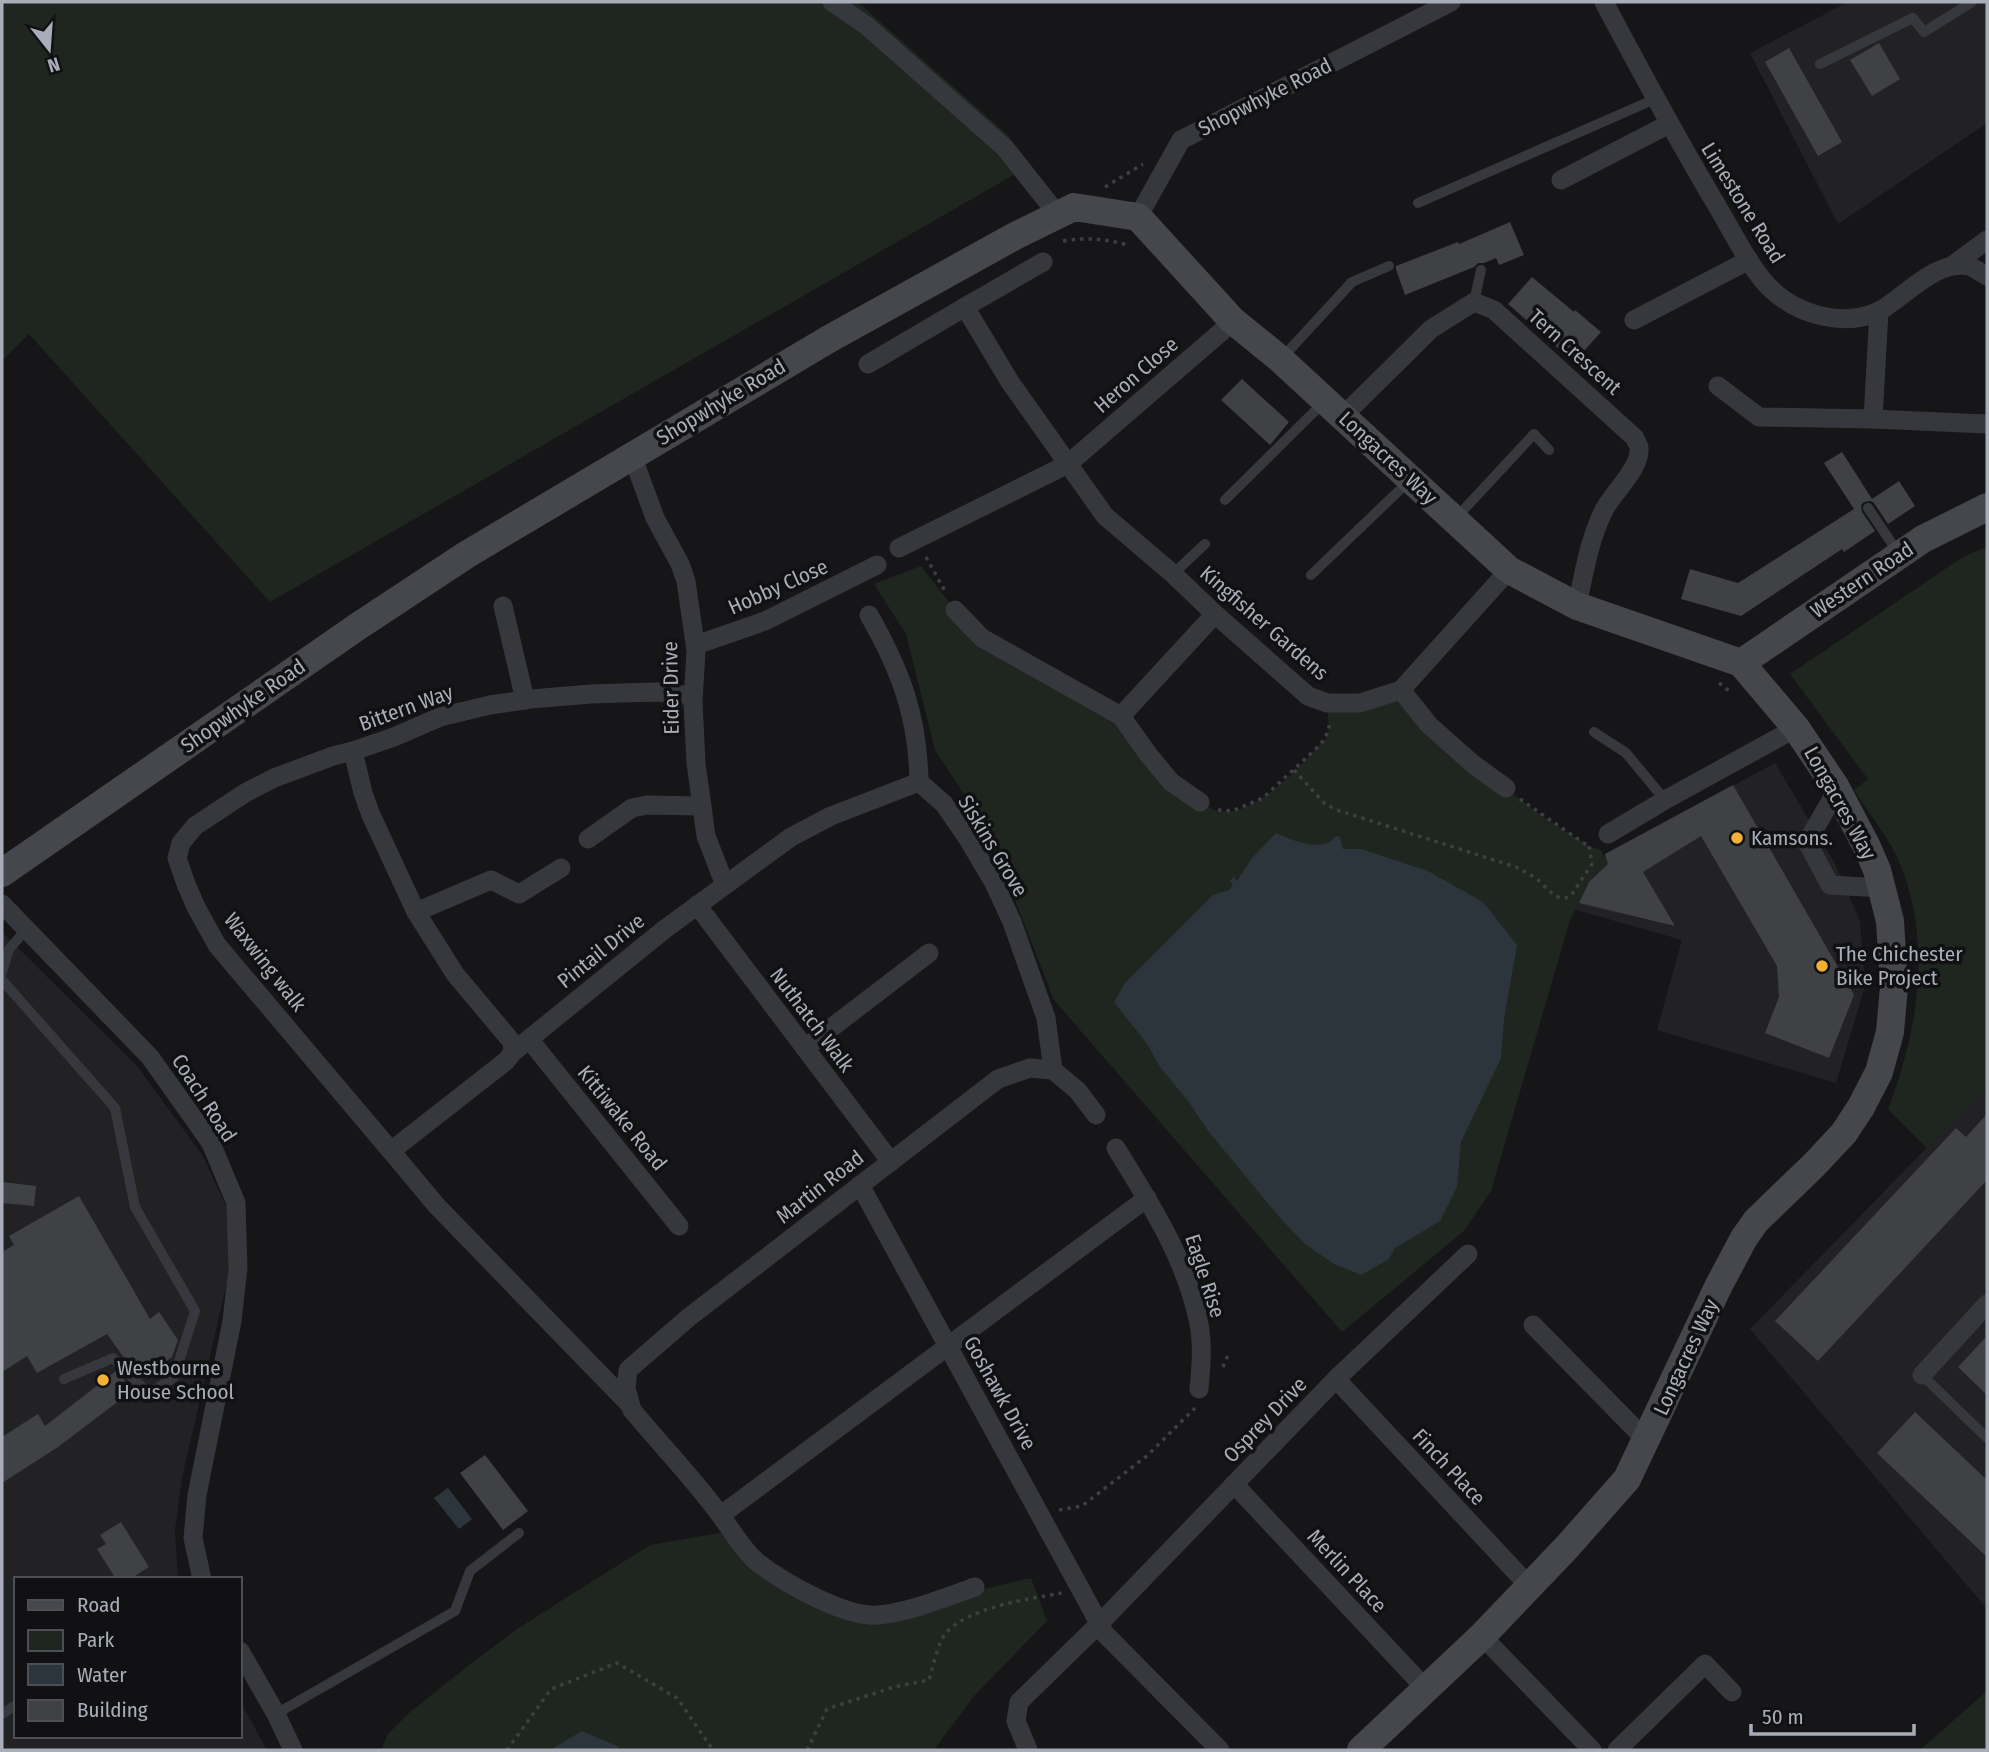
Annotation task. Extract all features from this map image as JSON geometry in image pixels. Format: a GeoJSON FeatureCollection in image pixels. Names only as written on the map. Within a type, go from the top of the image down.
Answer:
{"type":"FeatureCollection","features":[{"type":"Feature","properties":{"kind":"main road"},"geometry":{"type":"LineString","coordinates":[[1066,211],[1138,217]]}},
{"type":"Feature","properties":{"kind":"main road","name":"Shopwhyke Road"},"geometry":{"type":"LineString","coordinates":[[2,873],[357,626],[466,555],[829,339],[1015,236],[1066,211]]}},
{"type":"Feature","properties":{"kind":"main road","name":"Longacres Way"},"geometry":{"type":"LineString","coordinates":[[1138,217],[1232,320],[1280,359],[1509,570],[1577,606],[1741,663],[1796,728],[1837,790],[1877,870],[1890,921],[1894,987],[1890,1032],[1879,1072],[1844,1133],[1814,1166],[1756,1221],[1744,1238],[1627,1479],[1482,1636],[1361,1750]]}},
{"type":"Feature","properties":{"kind":"main road","name":"Western Road"},"geometry":{"type":"LineString","coordinates":[[1741,663],[1923,539],[1987,507]]}},
{"type":"Feature","properties":{"kind":"street"},"geometry":{"type":"LineString","coordinates":[[832,2],[867,26],[1005,148],[1066,211]]}},
{"type":"Feature","properties":{"kind":"street","name":"Shopwhyke Road"},"geometry":{"type":"LineString","coordinates":[[1138,217],[1181,140],[1451,2]]}},
{"type":"Feature","properties":{"kind":"street","name":"Limestone Road"},"geometry":{"type":"LineString","coordinates":[[1604,2],[1669,124],[1749,260],[1772,290],[1795,306],[1816,315],[1840,319],[1864,317],[1879,311],[1929,276],[1953,265],[1987,240]]}},
{"type":"Feature","properties":{"kind":"street"},"geometry":{"type":"LineString","coordinates":[[1561,180],[1669,124]]}},
{"type":"Feature","properties":{"kind":"street"},"geometry":{"type":"LineString","coordinates":[[1634,320],[1749,260]]}},
{"type":"Feature","properties":{"kind":"street"},"geometry":{"type":"LineString","coordinates":[[868,364],[1043,262]]}},
{"type":"Feature","properties":{"kind":"street"},"geometry":{"type":"LineString","coordinates":[[1953,265],[1971,267],[1987,276]]}},
{"type":"Feature","properties":{"kind":"street"},"geometry":{"type":"LineString","coordinates":[[1334,408],[1431,328],[1474,303]]}},
{"type":"Feature","properties":{"kind":"street","name":"Tern Crescent"},"geometry":{"type":"LineString","coordinates":[[1474,303],[1494,310],[1635,438],[1639,449],[1622,485],[1605,507],[1592,539],[1577,606]]}},
{"type":"Feature","properties":{"kind":"street"},"geometry":{"type":"LineString","coordinates":[[965,307],[1010,382],[1068,464]]}},
{"type":"Feature","properties":{"kind":"street"},"geometry":{"type":"LineString","coordinates":[[1873,419],[1879,311]]}},
{"type":"Feature","properties":{"kind":"street","name":"Heron Close"},"geometry":{"type":"LineString","coordinates":[[908,543],[1068,464],[1232,320]]}},
{"type":"Feature","properties":{"kind":"street"},"geometry":{"type":"LineString","coordinates":[[1718,386],[1759,417],[1987,424]]}},
{"type":"Feature","properties":{"kind":"street","name":"Eider Drive"},"geometry":{"type":"LineString","coordinates":[[632,455],[655,518],[684,572],[696,660],[693,696],[696,763],[706,836],[725,885]]}},
{"type":"Feature","properties":{"kind":"street","name":"Kingfisher Gardens"},"geometry":{"type":"LineString","coordinates":[[1068,464],[1105,516],[1174,574],[1308,696],[1327,703],[1360,703],[1401,690]]}},
{"type":"Feature","properties":{"kind":"street","name":"Hobby Close"},"geometry":{"type":"LineString","coordinates":[[695,645],[765,621],[877,565]]}},
{"type":"Feature","properties":{"kind":"street"},"geometry":{"type":"LineString","coordinates":[[1506,788],[1429,725],[1401,690],[1509,570]]}},
{"type":"Feature","properties":{"kind":"street"},"geometry":{"type":"LineString","coordinates":[[503,606],[525,700]]}},
{"type":"Feature","properties":{"kind":"street"},"geometry":{"type":"LineString","coordinates":[[955,610],[982,638],[1121,716],[1171,782],[1200,802]]}},
{"type":"Feature","properties":{"kind":"street"},"geometry":{"type":"LineString","coordinates":[[1121,716],[1215,614]]}},
{"type":"Feature","properties":{"kind":"street"},"geometry":{"type":"LineString","coordinates":[[869,615],[888,647],[904,685],[919,751],[919,782]]}},
{"type":"Feature","properties":{"kind":"street","name":"Bittern Way"},"geometry":{"type":"LineString","coordinates":[[513,1052],[512,1041],[455,974],[416,912],[371,815],[354,764],[353,751],[452,714],[525,700],[656,692],[693,696]]}},
{"type":"Feature","properties":{"kind":"street"},"geometry":{"type":"LineString","coordinates":[[1608,834],[1796,728]]}},
{"type":"Feature","properties":{"kind":"street","name":"Waxwing walk"},"geometry":{"type":"LineString","coordinates":[[353,751],[274,778],[245,793],[195,826],[181,843],[177,858],[196,907],[217,945],[391,1151]]}},
{"type":"Feature","properties":{"kind":"street","name":"Pintail Drive"},"geometry":{"type":"LineString","coordinates":[[391,1151],[506,1061],[528,1039],[665,929],[791,837],[831,816],[919,782]]}},
{"type":"Feature","properties":{"kind":"street","name":"Siskins Grove"},"geometry":{"type":"LineString","coordinates":[[919,782],[944,804],[994,883],[1012,922],[1045,1017],[1053,1070]]}},
{"type":"Feature","properties":{"kind":"street"},"geometry":{"type":"LineString","coordinates":[[1837,790],[1807,842],[1830,885],[1881,888]]}},
{"type":"Feature","properties":{"kind":"street"},"geometry":{"type":"LineString","coordinates":[[588,839],[632,808],[647,805],[702,806]]}},
{"type":"Feature","properties":{"kind":"street"},"geometry":{"type":"LineString","coordinates":[[416,912],[491,880],[519,894],[561,868]]}},
{"type":"Feature","properties":{"kind":"street","name":"Coach Road"},"geometry":{"type":"LineString","coordinates":[[2,904],[150,1057],[211,1143],[236,1203],[238,1268],[232,1321],[197,1496],[193,1538],[202,1577]]}},
{"type":"Feature","properties":{"kind":"street","name":"Nuthatch Walk"},"geometry":{"type":"LineString","coordinates":[[697,905],[891,1162]]}},
{"type":"Feature","properties":{"kind":"street"},"geometry":{"type":"LineString","coordinates":[[805,1048],[929,953]]}},
{"type":"Feature","properties":{"kind":"street","name":"Kittiwake Road"},"geometry":{"type":"LineString","coordinates":[[528,1039],[679,1226]]}},
{"type":"Feature","properties":{"kind":"street","name":"Martin Road"},"geometry":{"type":"LineString","coordinates":[[631,1405],[626,1388],[628,1370],[688,1318],[998,1079],[1030,1068],[1053,1070]]}},
{"type":"Feature","properties":{"kind":"street"},"geometry":{"type":"LineString","coordinates":[[1053,1070],[1077,1091],[1096,1115]]}},
{"type":"Feature","properties":{"kind":"street","name":"Eagle Rise"},"geometry":{"type":"LineString","coordinates":[[1116,1148],[1170,1239],[1190,1292],[1199,1326],[1202,1360],[1198,1397]]}},
{"type":"Feature","properties":{"kind":"street"},"geometry":{"type":"LineString","coordinates":[[391,1151],[436,1205],[631,1405],[632,1410],[721,1515],[737,1541],[756,1561],[788,1583],[847,1611],[876,1615],[919,1607],[975,1587]]}},
{"type":"Feature","properties":{"kind":"street","name":"Goshawk Drive"},"geometry":{"type":"LineString","coordinates":[[860,1185],[1105,1634],[1220,1750]]}},
{"type":"Feature","properties":{"kind":"street"},"geometry":{"type":"LineString","coordinates":[[721,1515],[1147,1198]]}},
{"type":"Feature","properties":{"kind":"street","name":"Osprey Drive"},"geometry":{"type":"LineString","coordinates":[[1028,1750],[1016,1721],[1019,1702],[1100,1623],[1336,1379],[1468,1254]]}},
{"type":"Feature","properties":{"kind":"street"},"geometry":{"type":"LineString","coordinates":[[1922,1375],[1987,1304]]}},
{"type":"Feature","properties":{"kind":"street"},"geometry":{"type":"LineString","coordinates":[[1533,1325],[1646,1440]]}},
{"type":"Feature","properties":{"kind":"street","name":"Finch Place"},"geometry":{"type":"LineString","coordinates":[[1336,1379],[1529,1586]]}},
{"type":"Feature","properties":{"kind":"street","name":"Merlin Place"},"geometry":{"type":"LineString","coordinates":[[1234,1484],[1426,1689]]}},
{"type":"Feature","properties":{"kind":"street"},"geometry":{"type":"LineString","coordinates":[[1482,1636],[1592,1750]]}},
{"type":"Feature","properties":{"kind":"street"},"geometry":{"type":"LineString","coordinates":[[242,1654],[293,1750]]}},
{"type":"Feature","properties":{"kind":"street"},"geometry":{"type":"LineString","coordinates":[[1617,1750],[1705,1664],[1732,1692]]}},
{"type":"Feature","properties":{"kind":"lane"},"geometry":{"type":"LineString","coordinates":[[1820,64],[1913,18],[1924,32],[1972,2]]}},
{"type":"Feature","properties":{"kind":"lane"},"geometry":{"type":"LineString","coordinates":[[1418,203],[1655,99]]}},
{"type":"Feature","properties":{"kind":"lane"},"geometry":{"type":"LineString","coordinates":[[1280,359],[1352,282],[1389,266]]}},
{"type":"Feature","properties":{"kind":"lane"},"geometry":{"type":"LineString","coordinates":[[1474,303],[1481,270]]}},
{"type":"Feature","properties":{"kind":"lane"},"geometry":{"type":"LineString","coordinates":[[1225,500],[1334,408]]}},
{"type":"Feature","properties":{"kind":"lane"},"geometry":{"type":"LineString","coordinates":[[1455,520],[1534,434],[1549,450]]}},
{"type":"Feature","properties":{"kind":"lane"},"geometry":{"type":"LineString","coordinates":[[1311,575],[1411,480]]}},
{"type":"Feature","properties":{"kind":"lane"},"geometry":{"type":"LineString","coordinates":[[1868,508],[1899,555]]}},
{"type":"Feature","properties":{"kind":"lane"},"geometry":{"type":"LineString","coordinates":[[1174,574],[1205,544]]}},
{"type":"Feature","properties":{"kind":"lane"},"geometry":{"type":"LineString","coordinates":[[1594,732],[1626,753],[1665,800]]}},
{"type":"Feature","properties":{"kind":"lane"},"geometry":{"type":"LineString","coordinates":[[2,972],[9,949],[26,930]]}},
{"type":"Feature","properties":{"kind":"lane"},"geometry":{"type":"LineString","coordinates":[[2,980],[116,1108],[135,1207],[195,1311],[174,1377],[149,1394],[113,1358],[64,1380]]}},
{"type":"Feature","properties":{"kind":"lane"},"geometry":{"type":"LineString","coordinates":[[1922,1375],[1987,1438]]}},
{"type":"Feature","properties":{"kind":"lane"},"geometry":{"type":"LineString","coordinates":[[276,1714],[455,1611],[470,1572],[519,1533]]}},
{"type":"Feature","properties":{"kind":"path"},"geometry":{"type":"LineString","coordinates":[[1066,211],[1145,162]]}},
{"type":"Feature","properties":{"kind":"path"},"geometry":{"type":"LineString","coordinates":[[908,543],[955,610]]}},
{"type":"Feature","properties":{"kind":"path"},"geometry":{"type":"LineString","coordinates":[[1200,802],[1214,810],[1232,811],[1264,798],[1325,739],[1329,730],[1327,703]]}},
{"type":"Feature","properties":{"kind":"path"},"geometry":{"type":"LineString","coordinates":[[1294,770],[1325,804],[1337,810],[1516,867],[1537,879],[1556,896],[1564,899],[1570,897],[1592,864],[1589,846],[1545,818],[1506,788]]}},
{"type":"Feature","properties":{"kind":"path"},"geometry":{"type":"LineString","coordinates":[[1589,846],[1608,834]]}},
{"type":"Feature","properties":{"kind":"path"},"geometry":{"type":"LineString","coordinates":[[1219,1377],[1228,1355]]}},
{"type":"Feature","properties":{"kind":"path"},"geometry":{"type":"LineString","coordinates":[[1056,1510],[1082,1507],[1148,1455],[1198,1397]]}},
{"type":"Feature","properties":{"kind":"path"},"geometry":{"type":"LineString","coordinates":[[807,1750],[827,1709],[894,1686],[929,1680],[944,1635],[969,1616],[1016,1601],[1081,1590]]}},
{"type":"Feature","properties":{"kind":"path"},"geometry":{"type":"LineString","coordinates":[[507,1750],[551,1689],[617,1663],[677,1698],[713,1750]]}},
{"type":"Feature","properties":{"kind":"shaded area"},"geometry":{"type":"Polygon","coordinates":[[[1848,2],[1987,2],[1987,123],[1838,224],[1750,53],[1848,2]]]}},
{"type":"Feature","properties":{"kind":"shaded area"},"geometry":{"type":"Polygon","coordinates":[[[1775,763],[1834,862],[1860,921],[1865,986],[1836,1083],[1657,1030],[1682,940],[1566,907],[1597,859],[1775,763]]]}},
{"type":"Feature","properties":{"kind":"shaded area","name":"Westbourne House School"},"geometry":{"type":"Polygon","coordinates":[[[2,932],[137,1066],[203,1156],[231,1217],[227,1282],[182,1478],[175,1530],[178,1577],[14,1577],[14,1738],[242,1738],[242,1705],[267,1750],[2,1750],[2,932]]]}},
{"type":"Feature","properties":{"kind":"shaded area"},"geometry":{"type":"Polygon","coordinates":[[[1987,1086],[1987,1609],[1750,1329],[1987,1086]]]}},
{"type":"Feature","properties":{"kind":"green space"},"geometry":{"type":"Polygon","coordinates":[[[2,2],[858,2],[1010,137],[1024,169],[270,602],[29,334],[2,361],[2,2]]]}},
{"type":"Feature","properties":{"kind":"green space"},"geometry":{"type":"Polygon","coordinates":[[[1987,547],[1987,1086],[1927,1148],[1888,1109],[1908,1046],[1918,981],[1915,916],[1907,884],[1891,845],[1854,790],[1868,779],[1790,674],[1963,557],[1987,547]]]}},
{"type":"Feature","properties":{"kind":"green space"},"geometry":{"type":"Polygon","coordinates":[[[921,566],[955,610],[1121,716],[1200,802],[1215,810],[1230,811],[1245,807],[1290,776],[1325,739],[1329,730],[1327,703],[1401,690],[1473,764],[1545,818],[1589,846],[1601,850],[1608,864],[1589,882],[1570,920],[1491,1191],[1464,1231],[1342,1332],[1054,1000],[997,854],[962,791],[935,750],[906,634],[874,584],[921,566]]]}},
{"type":"Feature","properties":{"kind":"green space"},"geometry":{"type":"Polygon","coordinates":[[[731,1531],[756,1561],[875,1615],[1031,1578],[1047,1621],[974,1696],[934,1750],[381,1750],[388,1734],[410,1712],[478,1658],[520,1627],[650,1545],[731,1531]]]}},
{"type":"Feature","properties":{"kind":"green space"},"geometry":{"type":"Polygon","coordinates":[[[1987,1691],[1987,1750],[1920,1750],[1987,1691]]]}},
{"type":"Feature","properties":{"kind":"water"},"geometry":{"type":"Polygon","coordinates":[[[1276,833],[1298,842],[1315,845],[1330,841],[1336,836],[1340,837],[1343,849],[1361,849],[1428,871],[1483,902],[1517,945],[1504,1019],[1501,1058],[1461,1142],[1457,1187],[1440,1221],[1395,1248],[1389,1259],[1361,1275],[1334,1264],[1305,1244],[1281,1219],[1209,1132],[1114,1002],[1125,983],[1213,895],[1229,890],[1233,885],[1230,881],[1233,877],[1237,881],[1252,858],[1276,833]]]}},
{"type":"Feature","properties":{"kind":"water"},"geometry":{"type":"Polygon","coordinates":[[[448,1488],[472,1519],[459,1529],[434,1498],[448,1488]]]}},
{"type":"Feature","properties":{"kind":"water"},"geometry":{"type":"Polygon","coordinates":[[[582,1731],[617,1746],[621,1750],[550,1750],[582,1731]]]}},
{"type":"Feature","properties":{"kind":"building"},"geometry":{"type":"Polygon","coordinates":[[[1879,43],[1900,79],[1872,96],[1850,60],[1879,43]]]}},
{"type":"Feature","properties":{"kind":"building"},"geometry":{"type":"Polygon","coordinates":[[[1789,48],[1842,142],[1818,156],[1765,62],[1789,48]]]}},
{"type":"Feature","properties":{"kind":"building"},"geometry":{"type":"Polygon","coordinates":[[[1510,222],[1524,255],[1499,265],[1496,258],[1478,263],[1405,295],[1396,266],[1458,242],[1459,244],[1510,222]]]}},
{"type":"Feature","properties":{"kind":"building"},"geometry":{"type":"Polygon","coordinates":[[[1532,277],[1601,332],[1574,362],[1508,304],[1532,277]]]}},
{"type":"Feature","properties":{"kind":"building"},"geometry":{"type":"Polygon","coordinates":[[[1242,379],[1289,422],[1270,445],[1221,400],[1242,379]]]}},
{"type":"Feature","properties":{"kind":"building"},"geometry":{"type":"Polygon","coordinates":[[[1842,452],[1872,499],[1899,481],[1915,506],[1888,524],[1874,503],[1864,502],[1861,505],[1862,512],[1875,531],[1844,552],[1842,549],[1741,616],[1681,599],[1690,569],[1738,583],[1854,509],[1824,463],[1842,452]]]}},
{"type":"Feature","properties":{"kind":"building"},"geometry":{"type":"Polygon","coordinates":[[[1733,785],[1854,995],[1829,1058],[1765,1033],[1779,997],[1777,966],[1701,836],[1643,872],[1675,926],[1579,903],[1589,882],[1608,864],[1605,854],[1733,785]]]}},
{"type":"Feature","properties":{"kind":"building"},"geometry":{"type":"Polygon","coordinates":[[[1987,1114],[1987,1180],[1818,1361],[1775,1321],[1956,1128],[1966,1137],[1987,1114]]]}},
{"type":"Feature","properties":{"kind":"building"},"geometry":{"type":"Polygon","coordinates":[[[2,1182],[36,1186],[34,1206],[2,1203],[2,1182]]]}},
{"type":"Feature","properties":{"kind":"building"},"geometry":{"type":"Polygon","coordinates":[[[79,1196],[150,1319],[159,1312],[178,1340],[172,1357],[143,1378],[127,1362],[107,1334],[37,1373],[27,1356],[2,1372],[2,1252],[14,1245],[9,1236],[79,1196]]]}},
{"type":"Feature","properties":{"kind":"building"},"geometry":{"type":"Polygon","coordinates":[[[1987,1336],[1987,1395],[1958,1367],[1987,1336]]]}},
{"type":"Feature","properties":{"kind":"building"},"geometry":{"type":"Polygon","coordinates":[[[116,1371],[131,1387],[125,1391],[128,1394],[58,1447],[2,1483],[2,1437],[38,1414],[45,1426],[116,1371]]]}},
{"type":"Feature","properties":{"kind":"building"},"geometry":{"type":"Polygon","coordinates":[[[1915,1412],[1987,1480],[1987,1557],[1877,1453],[1915,1412]]]}},
{"type":"Feature","properties":{"kind":"building"},"geometry":{"type":"Polygon","coordinates":[[[485,1455],[528,1511],[503,1530],[460,1473],[485,1455]]]}},
{"type":"Feature","properties":{"kind":"building"},"geometry":{"type":"Polygon","coordinates":[[[121,1522],[149,1567],[133,1577],[115,1577],[97,1549],[106,1544],[100,1535],[121,1522]]]}},
{"type":"Feature","properties":{"kind":"place","name":"Kamsons."},"geometry":{"type":"Point","coordinates":[1737,838]}},
{"type":"Feature","properties":{"kind":"place","name":"The Chichester Bike Project"},"geometry":{"type":"Point","coordinates":[1822,966]}},
{"type":"Feature","properties":{"kind":"place","name":"Westbourne House School"},"geometry":{"type":"Point","coordinates":[103,1380]}}]}
